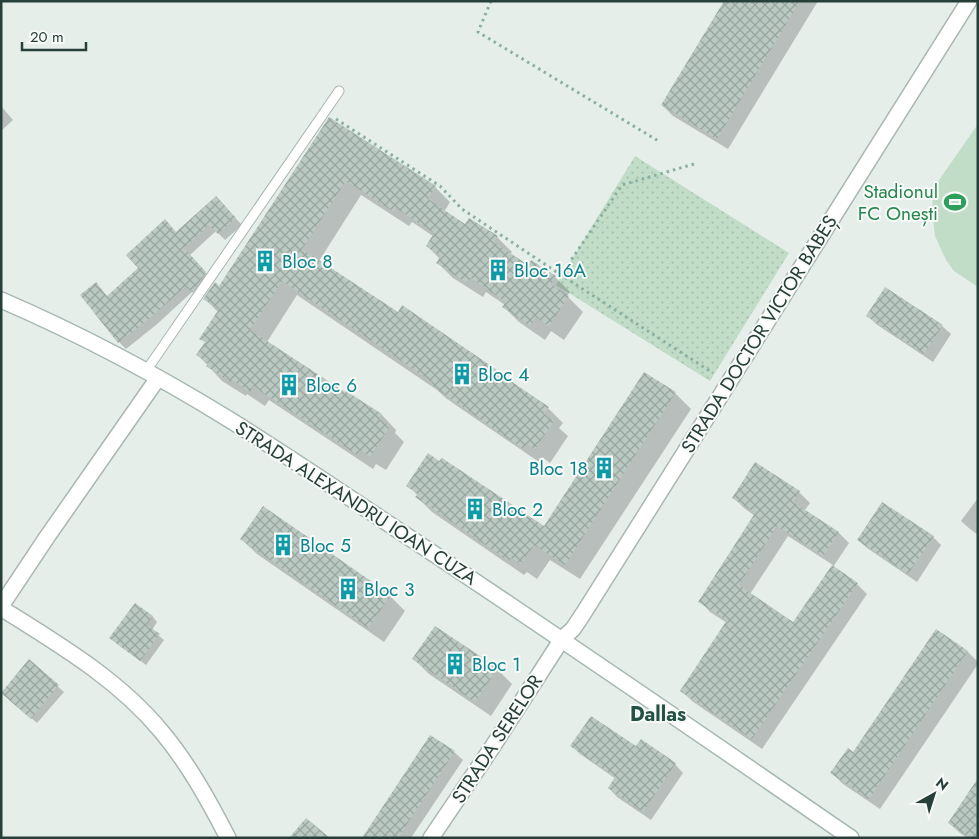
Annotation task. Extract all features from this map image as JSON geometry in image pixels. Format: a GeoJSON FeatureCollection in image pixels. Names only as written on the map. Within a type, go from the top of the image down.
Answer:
{"type":"FeatureCollection","features":[{"type":"Feature","properties":{"kind":"street","name":"STRADA DOCTOR VICTOR BABEȘ"},"geometry":{"type":"LineString","coordinates":[[562,639],[573,629],[583,614],[969,1]]}},
{"type":"Feature","properties":{"kind":"street","name":"STRADA ALEXANDRU IOAN CUZA"},"geometry":{"type":"LineString","coordinates":[[1,300],[60,327],[152,375],[229,419],[562,639],[851,838]]}},
{"type":"Feature","properties":{"kind":"street"},"geometry":{"type":"LineString","coordinates":[[152,375],[1,607],[87,663],[142,710],[161,730],[188,768],[228,838]]}},
{"type":"Feature","properties":{"kind":"street","name":"STRADA SERELOR"},"geometry":{"type":"LineString","coordinates":[[431,838],[562,639]]}},
{"type":"Feature","properties":{"kind":"lane"},"geometry":{"type":"LineString","coordinates":[[152,375],[339,91]]}},
{"type":"Feature","properties":{"kind":"path"},"geometry":{"type":"LineString","coordinates":[[491,1],[478,32],[660,142]]}},
{"type":"Feature","properties":{"kind":"path"},"geometry":{"type":"LineString","coordinates":[[325,111],[440,186],[462,209],[714,374]]}},
{"type":"Feature","properties":{"kind":"path"},"geometry":{"type":"LineString","coordinates":[[562,275],[622,185],[694,164]]}},
{"type":"Feature","properties":{"kind":"green space","name":"Stadionul FC Onești"},"geometry":{"type":"Polygon","coordinates":[[[978,124],[978,287],[954,271],[946,260],[935,236],[932,210],[933,194],[939,180],[978,124]]]}},
{"type":"Feature","properties":{"kind":"green space"},"geometry":{"type":"Polygon","coordinates":[[[635,156],[789,253],[710,381],[556,285],[635,156]]]}},
{"type":"Feature","properties":{"kind":"building"},"geometry":{"type":"Polygon","coordinates":[[[724,1],[800,1],[717,139],[661,105],[724,1]]]}},
{"type":"Feature","properties":{"kind":"building"},"geometry":{"type":"Polygon","coordinates":[[[329,117],[436,186],[428,199],[465,224],[469,218],[498,236],[494,242],[528,265],[531,260],[556,276],[551,284],[569,296],[549,326],[536,317],[530,326],[502,307],[506,302],[471,278],[467,283],[436,263],[441,256],[426,246],[434,233],[396,208],[394,212],[346,181],[302,249],[398,312],[402,305],[549,407],[544,414],[554,421],[535,449],[527,444],[523,449],[431,385],[432,382],[282,281],[250,330],[382,414],[379,419],[390,426],[370,457],[361,450],[357,455],[253,386],[250,392],[232,380],[231,382],[206,366],[208,363],[196,355],[205,342],[199,339],[219,309],[203,299],[215,282],[219,286],[329,117]]]}},
{"type":"Feature","properties":{"kind":"building"},"geometry":{"type":"Polygon","coordinates":[[[216,196],[236,218],[218,234],[209,225],[184,248],[206,272],[193,292],[185,287],[118,343],[80,295],[96,282],[107,296],[138,268],[126,255],[165,219],[176,232],[216,196]]]}},
{"type":"Feature","properties":{"kind":"building"},"geometry":{"type":"Polygon","coordinates":[[[885,287],[943,325],[924,354],[866,316],[885,287]]]}},
{"type":"Feature","properties":{"kind":"building"},"geometry":{"type":"Polygon","coordinates":[[[644,372],[676,392],[565,565],[534,545],[521,564],[511,558],[509,561],[415,497],[418,494],[406,486],[428,453],[439,461],[442,458],[544,526],[644,372]]]}},
{"type":"Feature","properties":{"kind":"building"},"geometry":{"type":"Polygon","coordinates":[[[755,462],[800,491],[793,502],[839,532],[823,556],[777,526],[739,585],[793,622],[832,565],[858,583],[752,739],[680,691],[727,620],[698,602],[755,513],[732,498],[755,462]]]}},
{"type":"Feature","properties":{"kind":"building"},"geometry":{"type":"Polygon","coordinates":[[[882,502],[934,536],[908,574],[857,540],[882,502]]]}},
{"type":"Feature","properties":{"kind":"building"},"geometry":{"type":"Polygon","coordinates":[[[263,506],[391,595],[368,628],[240,539],[263,506]]]}},
{"type":"Feature","properties":{"kind":"building"},"geometry":{"type":"Polygon","coordinates":[[[135,603],[153,616],[147,625],[160,634],[140,661],[109,638],[135,603]]]}},
{"type":"Feature","properties":{"kind":"building","name":"Bloc 1"},"geometry":{"type":"Polygon","coordinates":[[[435,626],[498,668],[475,702],[412,659],[435,626]]]}},
{"type":"Feature","properties":{"kind":"building"},"geometry":{"type":"Polygon","coordinates":[[[936,629],[968,651],[869,799],[830,773],[848,748],[853,752],[936,629]]]}},
{"type":"Feature","properties":{"kind":"building"},"geometry":{"type":"Polygon","coordinates":[[[29,659],[59,685],[31,719],[1,693],[29,659]]]}},
{"type":"Feature","properties":{"kind":"building"},"geometry":{"type":"Polygon","coordinates":[[[591,716],[636,746],[641,739],[676,763],[643,812],[608,788],[615,777],[570,746],[591,716]]]}},
{"type":"Feature","properties":{"kind":"building"},"geometry":{"type":"Polygon","coordinates":[[[430,735],[455,751],[398,838],[362,838],[430,735]]]}},
{"type":"Feature","properties":{"kind":"building"},"geometry":{"type":"Polygon","coordinates":[[[978,778],[978,838],[970,838],[948,823],[978,778]]]}},
{"type":"Feature","properties":{"kind":"building"},"geometry":{"type":"Polygon","coordinates":[[[306,818],[330,838],[289,838],[306,818]]]}},
{"type":"Feature","properties":{"kind":"place","name":"Stadionul FC Onești"},"geometry":{"type":"Point","coordinates":[955,202]}},
{"type":"Feature","properties":{"kind":"place","name":"Bloc 8"},"geometry":{"type":"Point","coordinates":[265,261]}},
{"type":"Feature","properties":{"kind":"place","name":"Bloc 16A"},"geometry":{"type":"Point","coordinates":[498,270]}},
{"type":"Feature","properties":{"kind":"place","name":"Bloc 4"},"geometry":{"type":"Point","coordinates":[462,374]}},
{"type":"Feature","properties":{"kind":"place","name":"Bloc 6"},"geometry":{"type":"Point","coordinates":[289,385]}},
{"type":"Feature","properties":{"kind":"place","name":"Bloc 18"},"geometry":{"type":"Point","coordinates":[604,468]}},
{"type":"Feature","properties":{"kind":"place","name":"Bloc 2"},"geometry":{"type":"Point","coordinates":[475,509]}},
{"type":"Feature","properties":{"kind":"place","name":"Bloc 5"},"geometry":{"type":"Point","coordinates":[283,545]}},
{"type":"Feature","properties":{"kind":"place","name":"Bloc 3"},"geometry":{"type":"Point","coordinates":[348,589]}},
{"type":"Feature","properties":{"kind":"place","name":"Bloc 1"},"geometry":{"type":"Point","coordinates":[455,664]}},
{"type":"Feature","properties":{"kind":"district","name":"Dallas"},"geometry":{"type":"Point","coordinates":[658,714]}}]}
